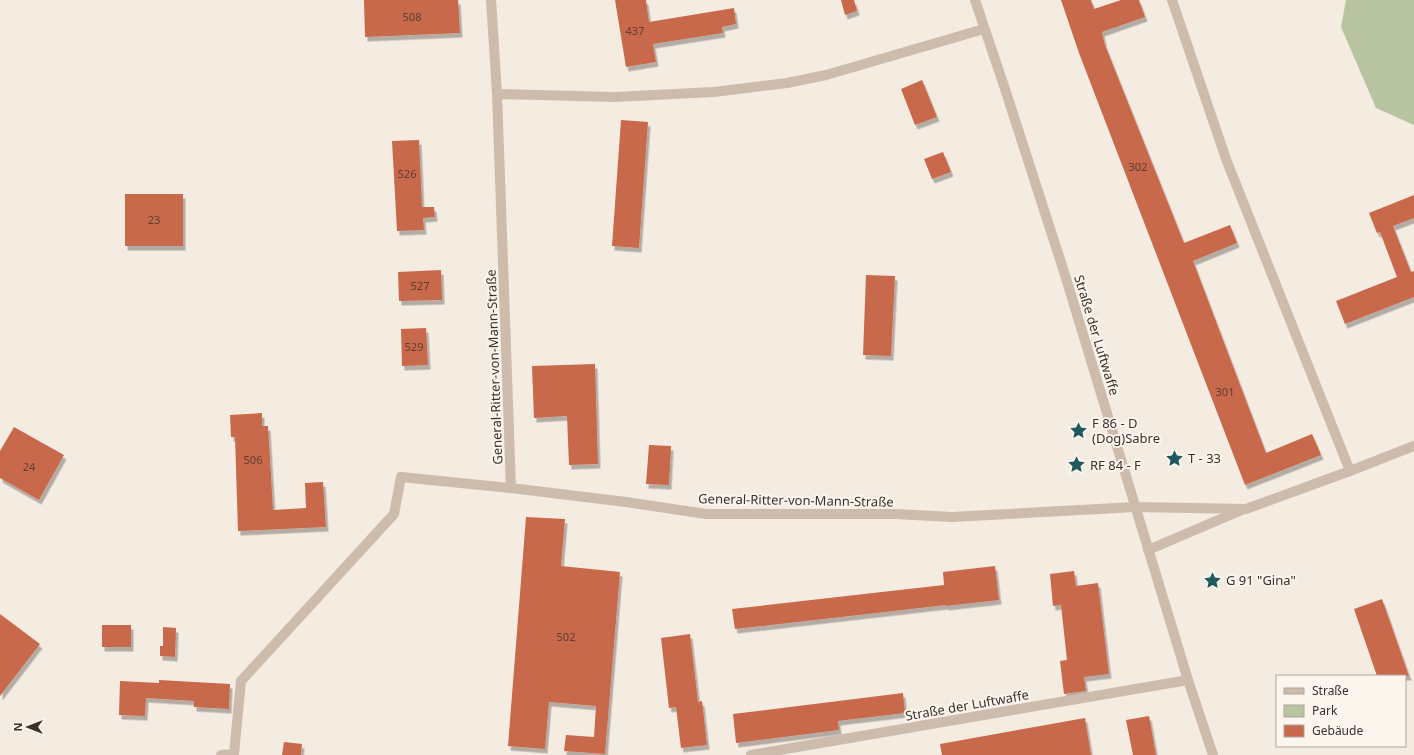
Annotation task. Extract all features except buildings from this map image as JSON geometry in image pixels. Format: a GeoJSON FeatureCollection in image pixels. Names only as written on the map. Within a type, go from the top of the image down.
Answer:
{"type":"FeatureCollection","features":[{"type":"Feature","properties":{"kind":"street","name":"General-Ritter-von-Mann-Straße"},"geometry":{"type":"LineString","coordinates":[[491,0],[497,94],[511,488],[626,502],[706,514],[895,514],[952,517],[1135,507],[1246,509],[1414,446]]}},
{"type":"Feature","properties":{"kind":"street","name":"Straße der Luftwaffe"},"geometry":{"type":"LineString","coordinates":[[975,0],[1066,275],[1148,550],[1213,755]]}},
{"type":"Feature","properties":{"kind":"street"},"geometry":{"type":"LineString","coordinates":[[1172,0],[1226,159],[1350,471]]}},
{"type":"Feature","properties":{"kind":"street"},"geometry":{"type":"LineString","coordinates":[[497,94],[615,97],[714,92],[787,83],[826,75],[984,29]]}},
{"type":"Feature","properties":{"kind":"street"},"geometry":{"type":"LineString","coordinates":[[221,755],[234,754],[241,681],[394,514],[401,477],[511,488]]}},
{"type":"Feature","properties":{"kind":"street"},"geometry":{"type":"LineString","coordinates":[[1148,550],[1246,509]]}},
{"type":"Feature","properties":{"kind":"street","name":"Straße der Luftwaffe"},"geometry":{"type":"LineString","coordinates":[[751,755],[1188,680]]}},
{"type":"Feature","properties":{"kind":"green space"},"geometry":{"type":"Polygon","coordinates":[[[1346,0],[1414,0],[1414,125],[1376,108],[1341,27],[1346,0]]]}},
{"type":"Feature","properties":{"kind":"place","name":"F 86 - D (Dog)Sabre"},"geometry":{"type":"Point","coordinates":[1079,430]}},
{"type":"Feature","properties":{"kind":"place","name":"T - 33"},"geometry":{"type":"Point","coordinates":[1175,458]}},
{"type":"Feature","properties":{"kind":"place","name":"RF 84 - F"},"geometry":{"type":"Point","coordinates":[1077,465]}},
{"type":"Feature","properties":{"kind":"place","name":"G 91 \"Gina\""},"geometry":{"type":"Point","coordinates":[1213,580]}}]}
